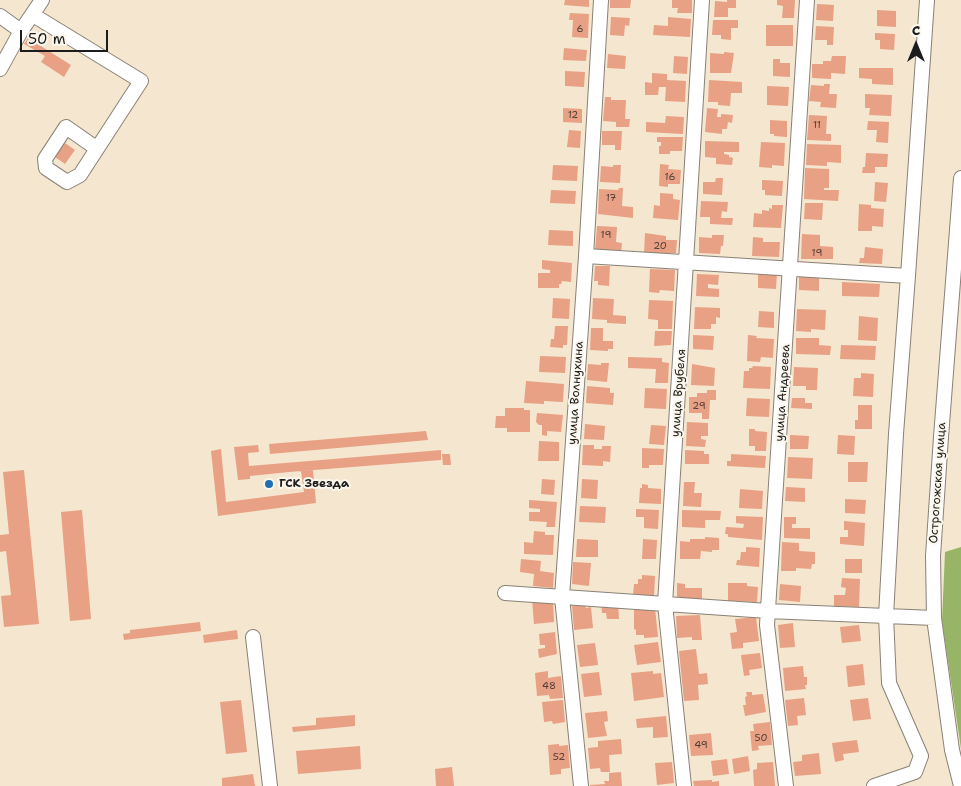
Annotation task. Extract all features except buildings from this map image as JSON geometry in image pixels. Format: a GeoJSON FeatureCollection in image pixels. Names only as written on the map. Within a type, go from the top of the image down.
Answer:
{"type":"FeatureCollection","features":[{"type":"Feature","properties":{"kind":"street"},"geometry":{"type":"LineString","coordinates":[[0,69],[42,0]]}},
{"type":"Feature","properties":{"kind":"street","name":"улица Волнухина"},"geometry":{"type":"LineString","coordinates":[[581,786],[562,597],[602,0]]}},
{"type":"Feature","properties":{"kind":"street","name":"улица Врубеля"},"geometry":{"type":"LineString","coordinates":[[684,786],[665,604],[702,0]]}},
{"type":"Feature","properties":{"kind":"street","name":"улица Андреева"},"geometry":{"type":"LineString","coordinates":[[786,786],[767,625],[807,0]]}},
{"type":"Feature","properties":{"kind":"street"},"geometry":{"type":"LineString","coordinates":[[874,786],[915,772],[921,756],[889,683],[886,616],[896,434],[927,0]]}},
{"type":"Feature","properties":{"kind":"street"},"geometry":{"type":"LineString","coordinates":[[33,15],[141,81],[96,148]]}},
{"type":"Feature","properties":{"kind":"street"},"geometry":{"type":"LineString","coordinates":[[0,16],[22,31]]}},
{"type":"Feature","properties":{"kind":"street","name":"Острогожская улица"},"geometry":{"type":"LineString","coordinates":[[960,786],[952,750],[934,618],[933,556],[961,178]]}},
{"type":"Feature","properties":{"kind":"street"},"geometry":{"type":"LineString","coordinates":[[586,256],[908,276]]}},
{"type":"Feature","properties":{"kind":"street"},"geometry":{"type":"LineString","coordinates":[[505,593],[768,611],[934,618]]}},
{"type":"Feature","properties":{"kind":"street"},"geometry":{"type":"LineString","coordinates":[[253,637],[270,786]]}},
{"type":"Feature","properties":{"kind":"green space"},"geometry":{"type":"Polygon","coordinates":[[[961,547],[961,749],[942,621],[945,552],[961,547]]]}},
{"type":"Feature","properties":{"kind":"place","name":"ГСК Звезда"},"geometry":{"type":"Point","coordinates":[269,484]}}]}
